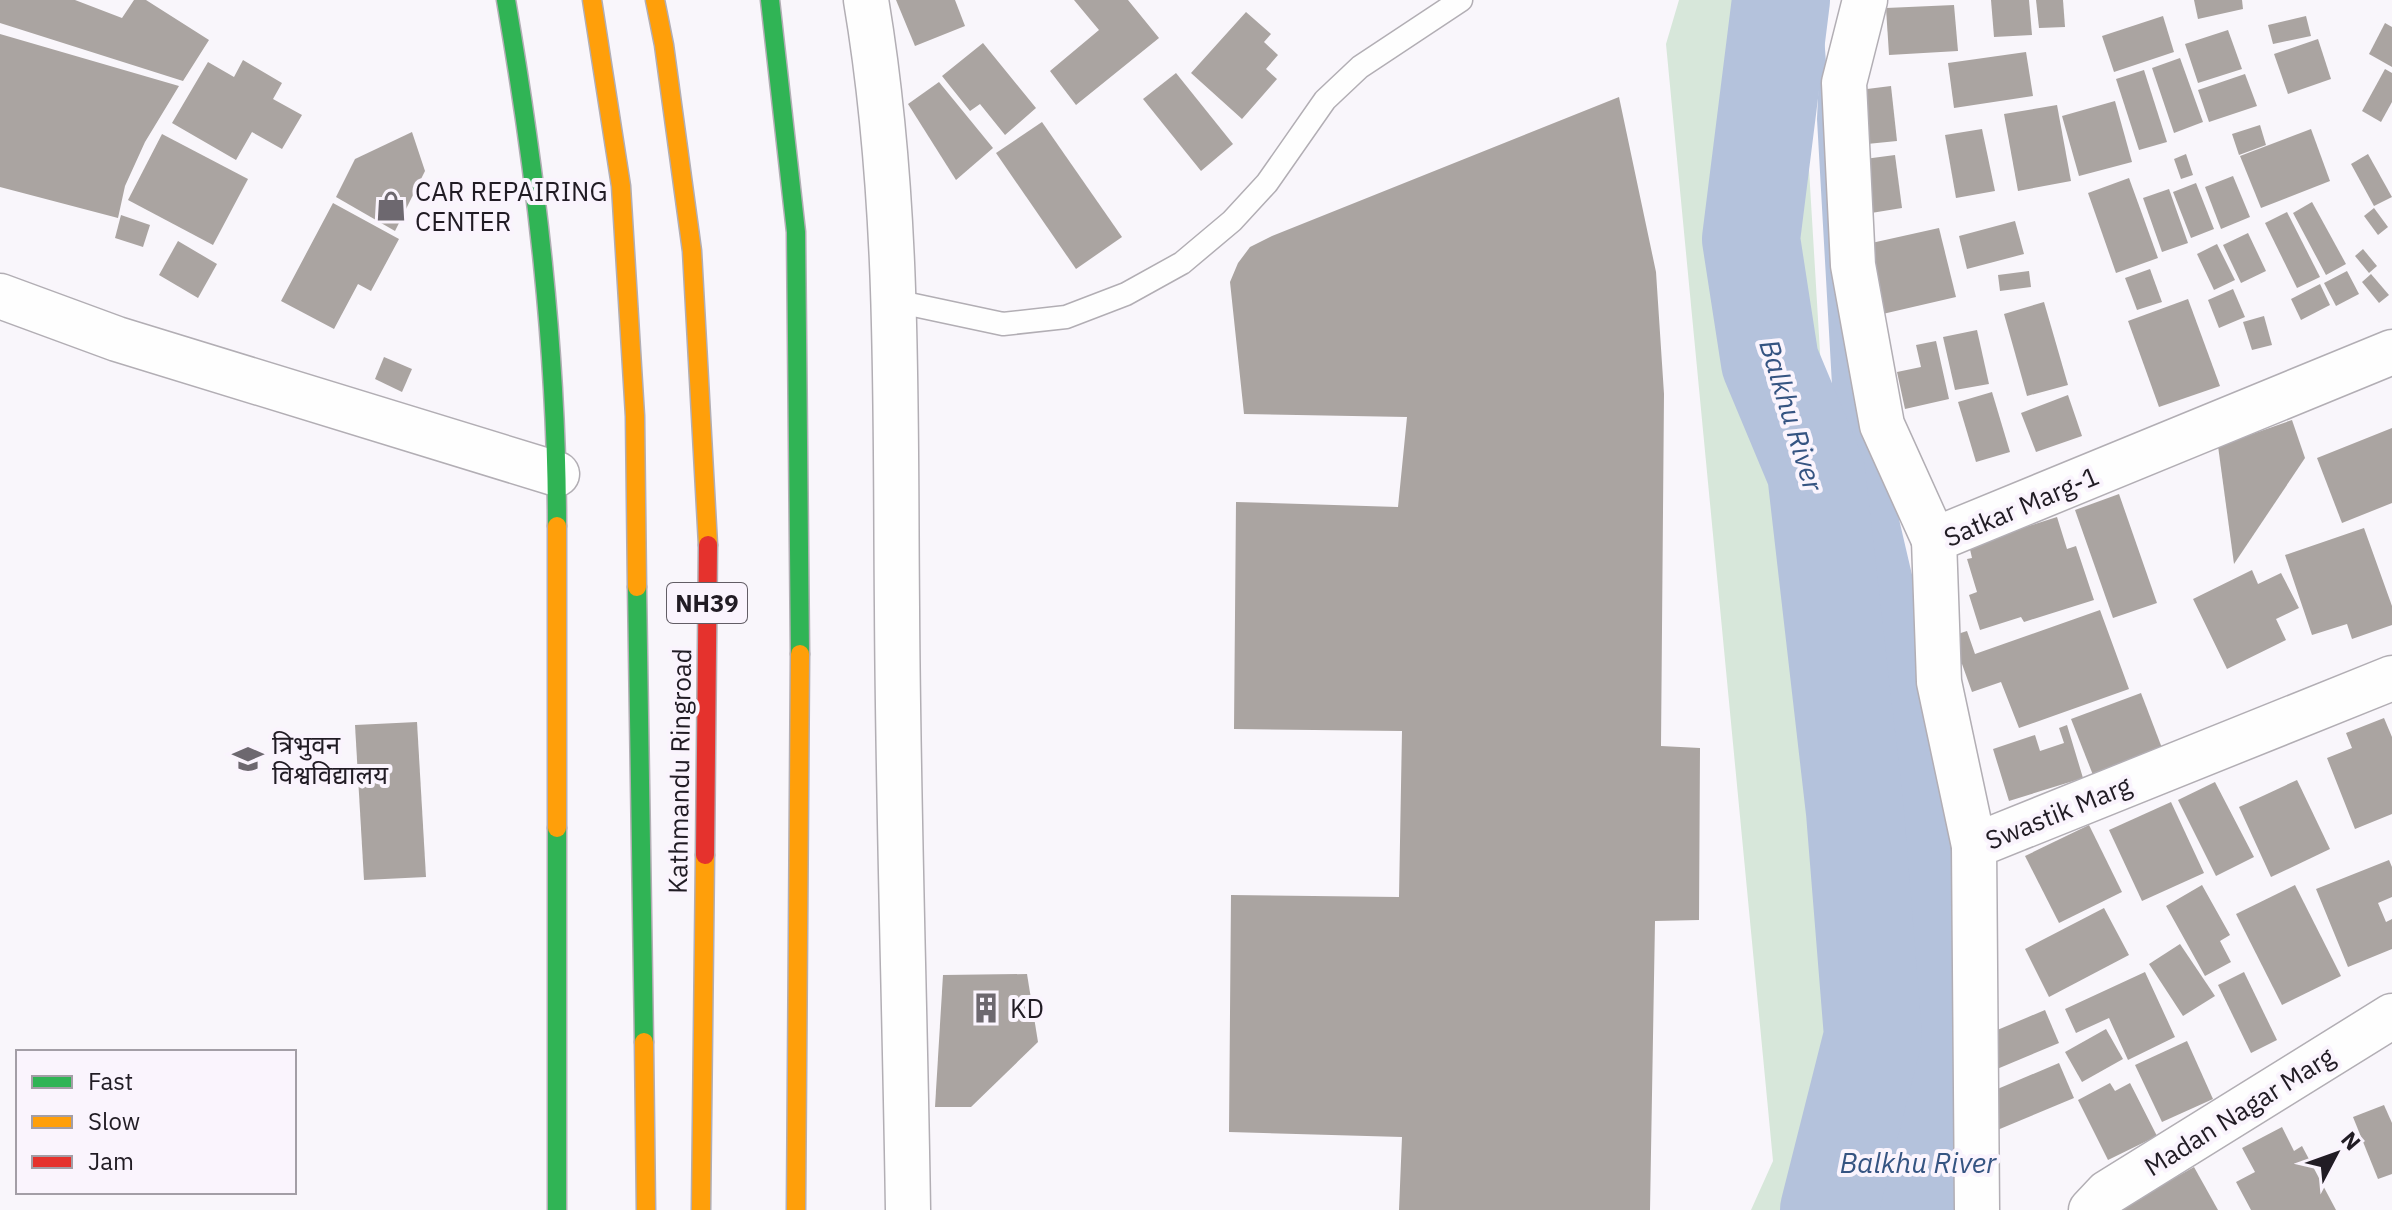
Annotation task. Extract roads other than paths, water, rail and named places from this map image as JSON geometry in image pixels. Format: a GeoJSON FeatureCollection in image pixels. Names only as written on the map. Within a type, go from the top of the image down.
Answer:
{"type":"FeatureCollection","features":[{"type":"Feature","properties":{"kind":"main road"},"geometry":{"type":"LineString","coordinates":[[506,0],[523,99],[545,273],[557,474],[557,1210]]}},
{"type":"Feature","properties":{"kind":"main road","name":"Kathmandu Ringroad"},"geometry":{"type":"LineString","coordinates":[[592,0],[621,186],[635,416],[646,1210]]}},
{"type":"Feature","properties":{"kind":"main road","name":"Kathmandu Ringroad"},"geometry":{"type":"LineString","coordinates":[[655,0],[692,251],[708,527],[701,1210]]}},
{"type":"Feature","properties":{"kind":"main road"},"geometry":{"type":"LineString","coordinates":[[770,0],[796,232],[800,608],[796,1210]]}},
{"type":"Feature","properties":{"kind":"street"},"geometry":{"type":"LineString","coordinates":[[866,0],[879,77],[895,301],[897,627],[908,1210]]}},
{"type":"Feature","properties":{"kind":"street"},"geometry":{"type":"LineString","coordinates":[[1865,0],[1844,83],[1853,265],[1882,425],[1934,540]]}},
{"type":"Feature","properties":{"kind":"street"},"geometry":{"type":"LineString","coordinates":[[0,296],[117,339],[557,474]]}},
{"type":"Feature","properties":{"kind":"street","name":"Satkar Marg-1"},"geometry":{"type":"LineString","coordinates":[[1974,846],[1939,682],[1934,540],[2392,352]]}},
{"type":"Feature","properties":{"kind":"street","name":"Swastik Marg"},"geometry":{"type":"LineString","coordinates":[[1977,1210],[1974,846],[2392,678]]}},
{"type":"Feature","properties":{"kind":"street","name":"Madan Nagar Marg"},"geometry":{"type":"LineString","coordinates":[[2091,1210],[2107,1193],[2392,1016]]}},
{"type":"Feature","properties":{"kind":"lane"},"geometry":{"type":"LineString","coordinates":[[895,301],[1003,324],[1066,317],[1126,294],[1182,263],[1232,221],[1267,183],[1325,100],[1360,67],[1461,0]]}},
{"type":"Feature","properties":{"kind":"water","name":"Balkhu River"},"geometry":{"type":"Polygon","coordinates":[[[1822,8],[1837,213],[1858,366],[1923,622],[1961,902],[1960,1210],[1861,1210],[1864,1184],[1891,1080],[1881,869],[1832,385],[1817,119],[1822,8]]]}},
{"type":"Feature","properties":{"kind":"waterway","name":"Balkhu River"},"geometry":{"type":"LineString","coordinates":[[1781,0],[1751,239],[1770,362],[1816,472],[1855,812],[1873,1036],[1829,1210]]}},
{"type":"Feature","properties":{"kind":"place","name":"CAR REPAIRING CENTER"},"geometry":{"type":"Point","coordinates":[391,206]}},
{"type":"Feature","properties":{"kind":"place","name":"त्रिभुवन विश्वविद्यालय"},"geometry":{"type":"Point","coordinates":[248,759]}},
{"type":"Feature","properties":{"kind":"place","name":"KD"},"geometry":{"type":"Point","coordinates":[986,1008]}}]}
